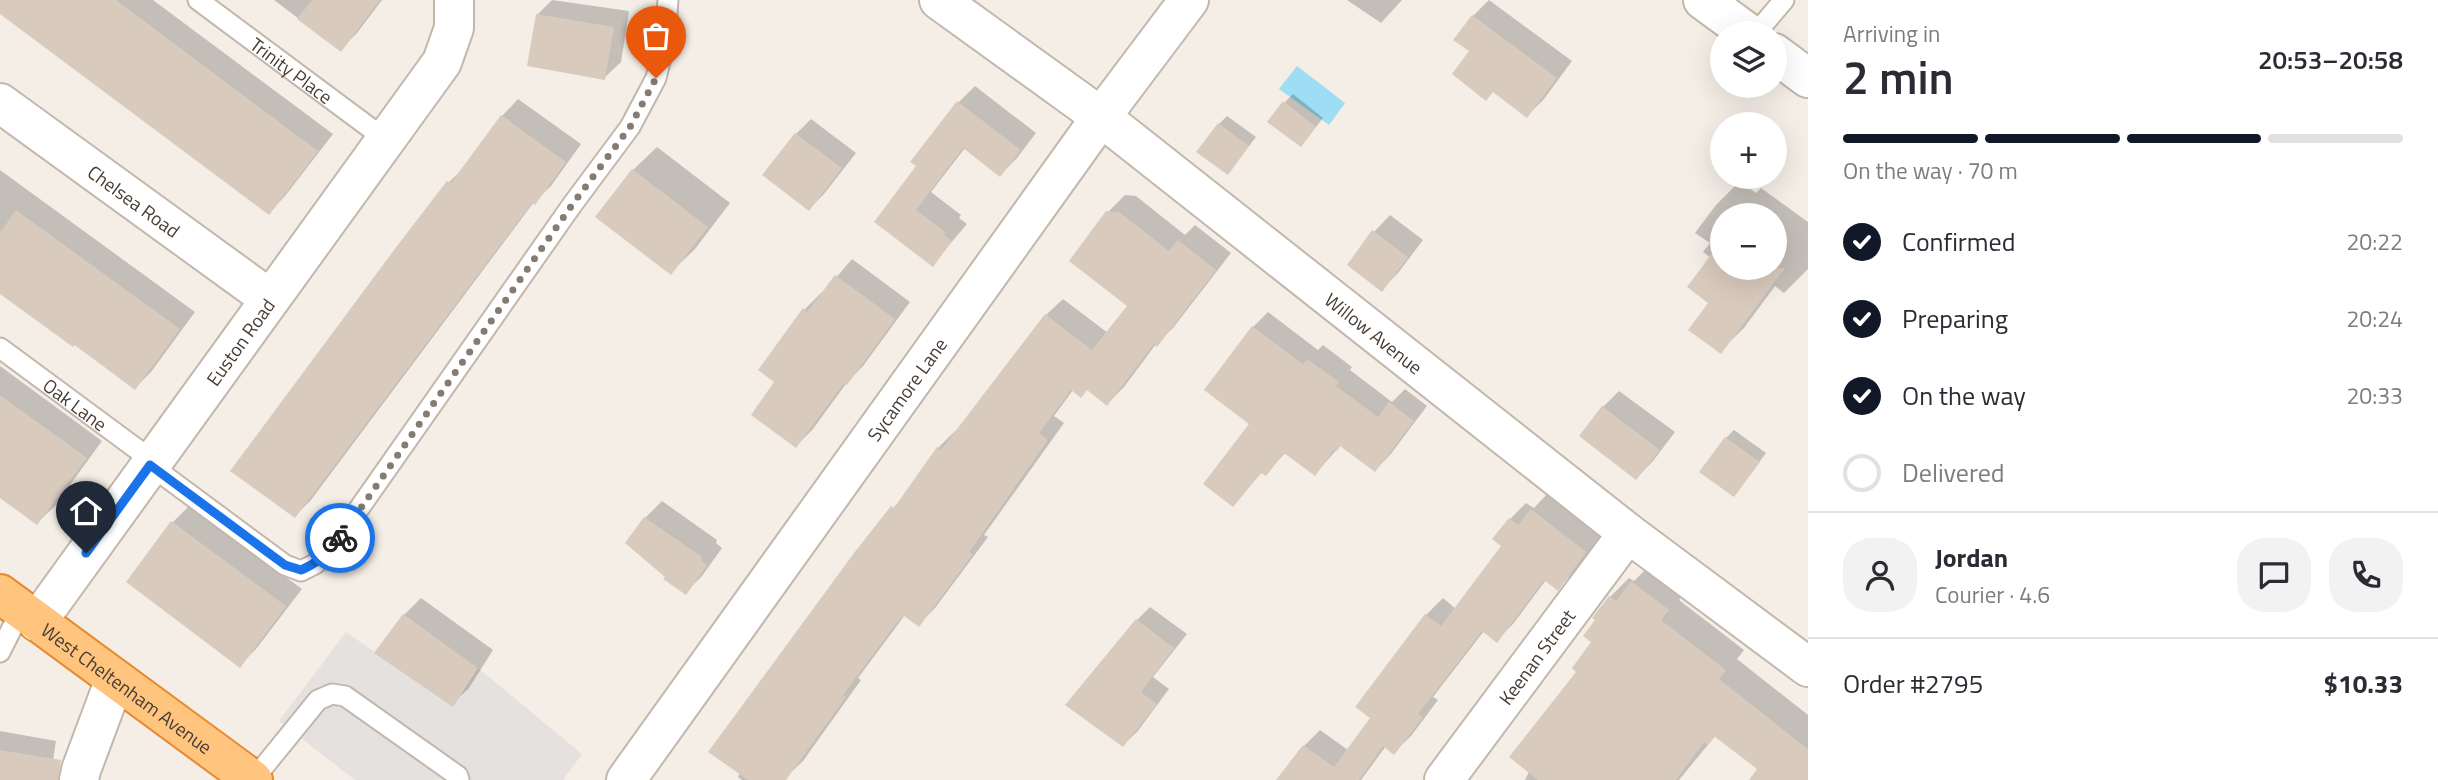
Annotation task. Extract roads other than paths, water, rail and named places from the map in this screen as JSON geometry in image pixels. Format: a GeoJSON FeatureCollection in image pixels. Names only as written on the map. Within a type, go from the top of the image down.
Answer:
{"type":"FeatureCollection","features":[{"type":"Feature","properties":{"kind":"highway","name":"West Cheltenham Avenue"},"geometry":{"type":"LineString","coordinates":[[19,608],[253,780]]}},
{"type":"Feature","properties":{"kind":"street","name":"Euston Road"},"geometry":{"type":"LineString","coordinates":[[19,608],[152,463],[442,62],[454,28],[454,0]]}},
{"type":"Feature","properties":{"kind":"street","name":"Willow Avenue"},"geometry":{"type":"LineString","coordinates":[[939,0],[1101,117],[1628,533],[1808,667]]}},
{"type":"Feature","properties":{"kind":"street","name":"Sycamore Lane"},"geometry":{"type":"LineString","coordinates":[[626,780],[1101,117],[1189,0]]}},
{"type":"Feature","properties":{"kind":"street"},"geometry":{"type":"LineString","coordinates":[[1703,0],[1732,21]]}},
{"type":"Feature","properties":{"kind":"street"},"geometry":{"type":"LineString","coordinates":[[1787,63],[1808,78]]}},
{"type":"Feature","properties":{"kind":"street","name":"Chelsea Road"},"geometry":{"type":"LineString","coordinates":[[0,103],[270,299]]}},
{"type":"Feature","properties":{"kind":"street","name":"Keenan Street"},"geometry":{"type":"LineString","coordinates":[[1444,780],[1628,533]]}},
{"type":"Feature","properties":{"kind":"street"},"geometry":{"type":"LineString","coordinates":[[79,780],[115,679]]}},
{"type":"Feature","properties":{"kind":"lane","name":"Trinity Place"},"geometry":{"type":"LineString","coordinates":[[198,0],[385,139]]}},
{"type":"Feature","properties":{"kind":"lane","name":"Oak Lane"},"geometry":{"type":"LineString","coordinates":[[0,348],[285,565],[301,570],[315,564],[331,551],[572,205],[630,127],[656,78],[666,40],[668,0]]}},
{"type":"Feature","properties":{"kind":"lane"},"geometry":{"type":"LineString","coordinates":[[1766,21],[1784,0]]}},
{"type":"Feature","properties":{"kind":"lane"},"geometry":{"type":"LineString","coordinates":[[0,652],[19,608]]}},
{"type":"Feature","properties":{"kind":"lane"},"geometry":{"type":"LineString","coordinates":[[253,780],[318,700],[332,694],[345,696],[458,776],[459,780]]}},
{"type":"Feature","properties":{"kind":"water"},"geometry":{"type":"Polygon","coordinates":[[[1297,66],[1345,103],[1329,125],[1279,89],[1297,66]]]}}]}
